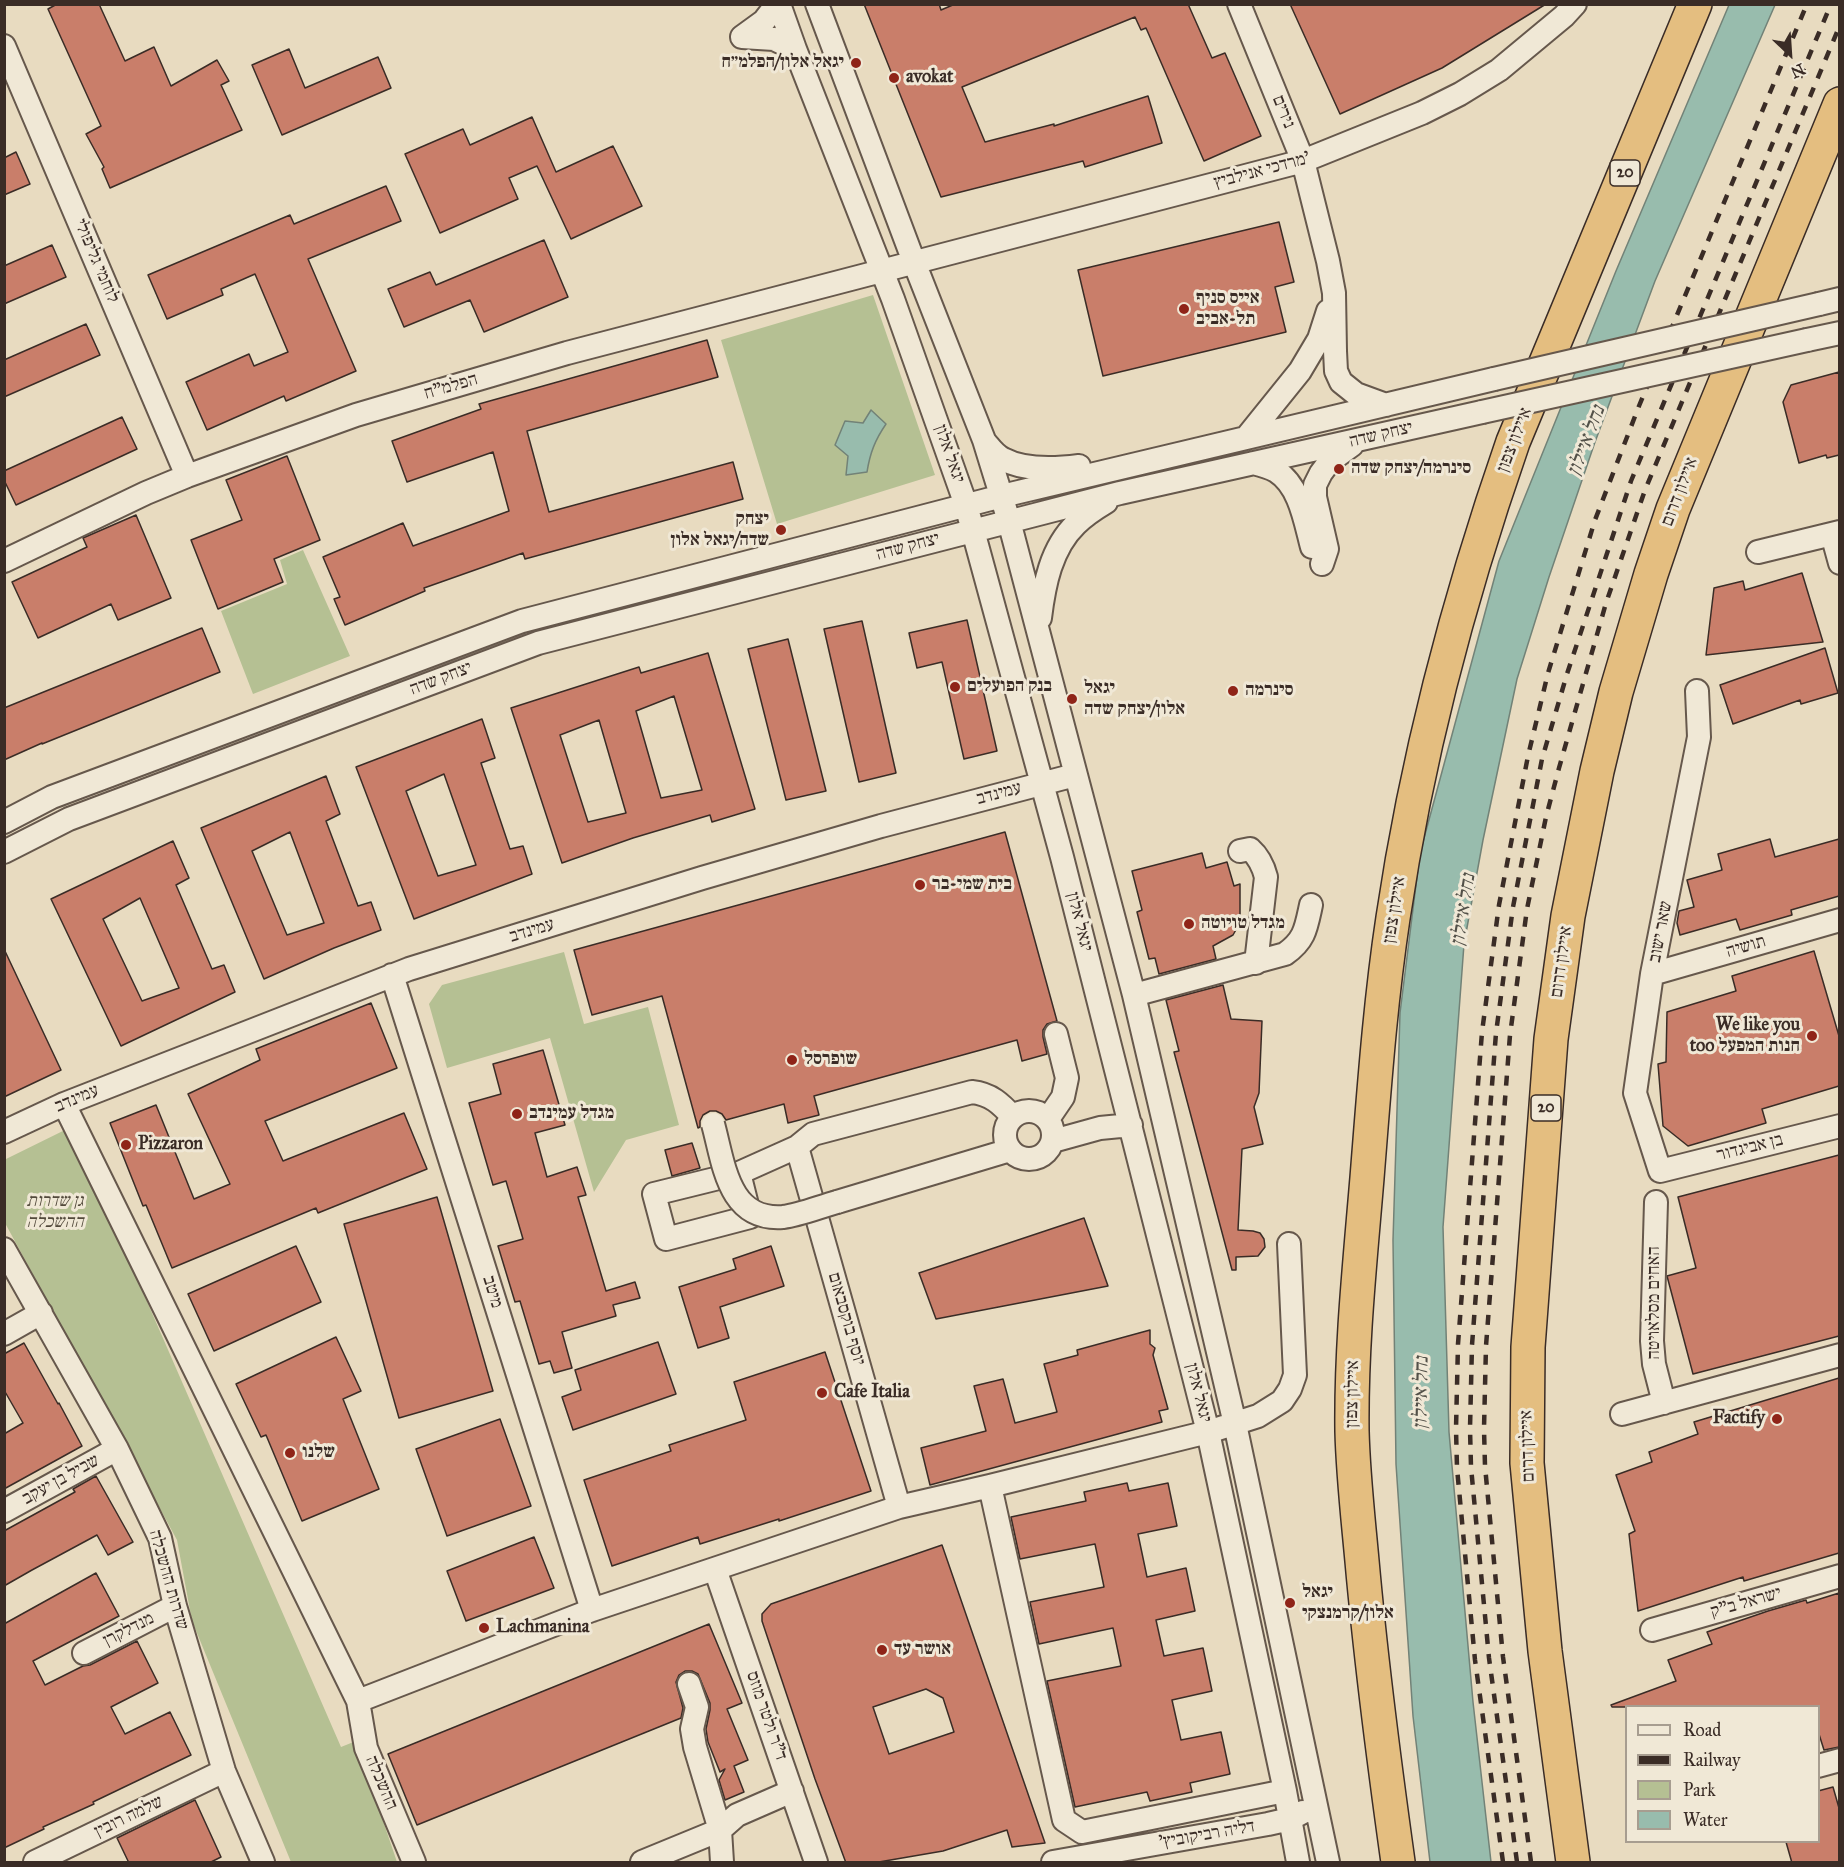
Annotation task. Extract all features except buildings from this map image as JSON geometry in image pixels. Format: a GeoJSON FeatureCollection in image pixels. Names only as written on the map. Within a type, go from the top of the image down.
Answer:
{"type":"FeatureCollection","features":[{"type":"Feature","properties":{"kind":"highway","name":"איילון צפון"},"geometry":{"type":"LineString","coordinates":[[1398,1863],[1372,1673],[1352,1430],[1354,1340],[1379,1022],[1397,887],[1427,735],[1443,668],[1491,506],[1513,442],[1695,4]]}},
{"type":"Feature","properties":{"kind":"highway","name":"איילון דרום"},"geometry":{"type":"LineString","coordinates":[[1573,1856],[1545,1651],[1527,1463],[1528,1347],[1551,1039],[1568,916],[1594,782],[1616,692],[1654,564],[1685,476],[1839,104]]}},
{"type":"Feature","properties":{"kind":"street","name":"יגאל אלון"},"geometry":{"type":"LineString","coordinates":[[778,4],[882,271],[966,505],[1042,783],[1208,1432],[1285,1791],[1298,1863]]}},
{"type":"Feature","properties":{"kind":"street"},"geometry":{"type":"LineString","coordinates":[[778,4],[764,21],[742,37],[774,39],[795,49]]}},
{"type":"Feature","properties":{"kind":"street","name":"יגאל אלון"},"geometry":{"type":"LineString","coordinates":[[817,4],[984,440],[1009,521],[1134,995],[1235,1424],[1328,1863]]}},
{"type":"Feature","properties":{"kind":"street","name":"נירים"},"geometry":{"type":"LineString","coordinates":[[1239,4],[1303,161],[1334,293],[1336,371],[1341,382],[1356,394],[1386,405]]}},
{"type":"Feature","properties":{"kind":"street","name":"מרדכי אנילביץ'"},"geometry":{"type":"LineString","coordinates":[[914,262],[1303,161],[1422,113],[1460,94],[1499,70],[1564,16],[1575,4]]}},
{"type":"Feature","properties":{"kind":"street","name":"לוחמי גליפולי"},"geometry":{"type":"LineString","coordinates":[[4,46],[187,476]]}},
{"type":"Feature","properties":{"kind":"street","name":"הפלמ\"ח"},"geometry":{"type":"LineString","coordinates":[[4,561],[146,493],[187,476],[367,411],[567,353],[914,262]]}},
{"type":"Feature","properties":{"kind":"street"},"geometry":{"type":"LineString","coordinates":[[1246,438],[1300,371],[1319,339],[1334,293]]}},
{"type":"Feature","properties":{"kind":"street","name":"יצחק שדה"},"geometry":{"type":"LineString","coordinates":[[4,822],[52,798],[522,621],[1155,458],[1829,302]]}},
{"type":"Feature","properties":{"kind":"street","name":"יצחק שדה"},"geometry":{"type":"LineString","coordinates":[[4,852],[69,819],[538,643],[972,529],[1120,493],[1839,333]]}},
{"type":"Feature","properties":{"kind":"street"},"geometry":{"type":"LineString","coordinates":[[1253,463],[1275,471],[1284,478],[1294,492],[1313,552],[1322,564],[1327,549],[1315,497],[1315,485],[1330,461],[1344,450],[1368,438]]}},
{"type":"Feature","properties":{"kind":"street"},"geometry":{"type":"LineString","coordinates":[[984,440],[1002,459],[1024,466],[1060,468],[1155,458]]}},
{"type":"Feature","properties":{"kind":"street"},"geometry":{"type":"LineString","coordinates":[[1038,629],[1048,576],[1054,557],[1064,539],[1086,514],[1120,493]]}},
{"type":"Feature","properties":{"kind":"street"},"geometry":{"type":"LineString","coordinates":[[1758,552],[1836,533],[1839,563]]}},
{"type":"Feature","properties":{"kind":"street","name":"שאר ישוב"},"geometry":{"type":"LineString","coordinates":[[1660,1171],[1635,1093],[1652,974],[1699,737],[1697,691]]}},
{"type":"Feature","properties":{"kind":"street","name":"עמינדב"},"geometry":{"type":"LineString","coordinates":[[4,1132],[64,1104],[392,975],[881,826],[1076,775]]}},
{"type":"Feature","properties":{"kind":"street"},"geometry":{"type":"LineString","coordinates":[[1240,850],[1250,849],[1257,855],[1266,877],[1256,963]]}},
{"type":"Feature","properties":{"kind":"street"},"geometry":{"type":"LineString","coordinates":[[1134,995],[1284,954],[1296,946],[1304,934],[1311,905]]}},
{"type":"Feature","properties":{"kind":"street","name":"תושיה"},"geometry":{"type":"LineString","coordinates":[[1652,974],[1839,921]]}},
{"type":"Feature","properties":{"kind":"street","name":"מיטב"},"geometry":{"type":"LineString","coordinates":[[392,975],[592,1610]]}},
{"type":"Feature","properties":{"kind":"street"},"geometry":{"type":"LineString","coordinates":[[1050,1130],[1035,1112],[1027,1111],[1013,1117],[1005,1136],[1010,1150],[1016,1155],[1031,1159],[1045,1154],[1050,1130],[1063,1097],[1067,1078],[1056,1034]]}},
{"type":"Feature","properties":{"kind":"street"},"geometry":{"type":"LineString","coordinates":[[739,1173],[750,1216],[666,1239],[654,1194],[739,1173],[797,1147],[813,1134],[972,1092],[985,1093],[996,1100],[1013,1117]]}},
{"type":"Feature","properties":{"kind":"street"},"geometry":{"type":"LineString","coordinates":[[64,1104],[358,1701],[592,1610],[899,1507],[1208,1432],[1258,1416],[1282,1401],[1295,1375],[1289,1244]]}},
{"type":"Feature","properties":{"kind":"street"},"geometry":{"type":"LineString","coordinates":[[713,1124],[726,1173],[735,1196],[756,1213],[771,1217],[785,1216],[837,1202],[1010,1150]]}},
{"type":"Feature","properties":{"kind":"street"},"geometry":{"type":"LineString","coordinates":[[1050,1130],[1131,1125]]}},
{"type":"Feature","properties":{"kind":"street","name":"בן אביגדור"},"geometry":{"type":"LineString","coordinates":[[1660,1171],[1839,1126]]}},
{"type":"Feature","properties":{"kind":"street","name":"יוסף בוקסבאום"},"geometry":{"type":"LineString","coordinates":[[797,1147],[899,1507]]}},
{"type":"Feature","properties":{"kind":"street","name":"האחים מסלאויטה"},"geometry":{"type":"LineString","coordinates":[[1656,1202],[1652,1341],[1654,1364],[1664,1402]]}},
{"type":"Feature","properties":{"kind":"street","name":"שדרות ההשכלה"},"geometry":{"type":"LineString","coordinates":[[4,1250],[117,1449],[160,1538],[175,1606],[224,1771],[263,1863]]}},
{"type":"Feature","properties":{"kind":"street"},"geometry":{"type":"LineString","coordinates":[[4,1334],[41,1313]]}},
{"type":"Feature","properties":{"kind":"street"},"geometry":{"type":"LineString","coordinates":[[1622,1414],[1839,1355]]}},
{"type":"Feature","properties":{"kind":"street","name":"שביל בן יעקב"},"geometry":{"type":"LineString","coordinates":[[4,1511],[117,1449]]}},
{"type":"Feature","properties":{"kind":"street"},"geometry":{"type":"LineString","coordinates":[[990,1486],[1064,1820],[1082,1832],[1285,1791]]}},
{"type":"Feature","properties":{"kind":"street","name":"ד\"ר ולטר מוזס"},"geometry":{"type":"LineString","coordinates":[[715,1569],[816,1863]]}},
{"type":"Feature","properties":{"kind":"street","name":"ישראל ב\"ק"},"geometry":{"type":"LineString","coordinates":[[1652,1630],[1839,1576]]}},
{"type":"Feature","properties":{"kind":"street","name":"מנדלקרן"},"geometry":{"type":"LineString","coordinates":[[84,1653],[175,1606]]}},
{"type":"Feature","properties":{"kind":"street"},"geometry":{"type":"LineString","coordinates":[[689,1684],[697,1707],[692,1729],[694,1747],[720,1830],[722,1863]]}},
{"type":"Feature","properties":{"kind":"street","name":"ההשכלה"},"geometry":{"type":"LineString","coordinates":[[358,1701],[366,1748],[412,1857]]}},
{"type":"Feature","properties":{"kind":"street"},"geometry":{"type":"LineString","coordinates":[[1820,1765],[1839,1760]]}},
{"type":"Feature","properties":{"kind":"street","name":"שלמה רובין"},"geometry":{"type":"LineString","coordinates":[[35,1863],[224,1771]]}},
{"type":"Feature","properties":{"kind":"street"},"geometry":{"type":"LineString","coordinates":[[642,1863],[720,1830],[737,1815],[792,1791]]}},
{"type":"Feature","properties":{"kind":"street"},"geometry":{"type":"LineString","coordinates":[[1290,1819],[1303,1812],[1314,1794]]}},
{"type":"Feature","properties":{"kind":"street","name":"'דליה רביקוביץ"},"geometry":{"type":"LineString","coordinates":[[1053,1863],[1290,1819]]}},
{"type":"Feature","properties":{"kind":"green space"},"geometry":{"type":"Polygon","coordinates":[[[873,295],[935,475],[777,524],[721,340],[873,295]]]}},
{"type":"Feature","properties":{"kind":"green space"},"geometry":{"type":"Polygon","coordinates":[[[303,550],[350,656],[253,694],[221,611],[287,584],[280,560],[303,550]]]}},
{"type":"Feature","properties":{"kind":"green space"},"geometry":{"type":"Polygon","coordinates":[[[564,952],[584,1024],[648,1007],[679,1125],[626,1140],[594,1192],[550,1038],[447,1068],[429,1004],[442,985],[564,952]]]}},
{"type":"Feature","properties":{"kind":"green space","name":"גן שדרות ההשכלה"},"geometry":{"type":"Polygon","coordinates":[[[71,1127],[341,1747],[356,1741],[397,1862],[291,1862],[192,1621],[177,1540],[5,1223],[4,1160],[71,1127]]]}},
{"type":"Feature","properties":{"kind":"water","name":"נחל איילון"},"geometry":{"type":"Polygon","coordinates":[[[1729,5],[1775,5],[1655,281],[1595,442],[1549,577],[1517,679],[1464,944],[1443,1227],[1449,1432],[1473,1702],[1491,1862],[1430,1862],[1413,1716],[1396,1464],[1393,1240],[1400,1013],[1420,853],[1499,561],[1616,271],[1729,5]]]}},
{"type":"Feature","properties":{"kind":"water"},"geometry":{"type":"Polygon","coordinates":[[[871,410],[886,424],[873,447],[867,472],[846,475],[848,456],[835,445],[845,421],[863,423],[871,410]]]}},
{"type":"Feature","properties":{"kind":"railway"},"geometry":{"type":"LineString","coordinates":[[1503,1862],[1475,1660],[1457,1468],[1456,1429],[1458,1344],[1482,1032],[1499,905],[1528,756],[1548,673],[1595,520],[1639,406],[1807,4]]}},
{"type":"Feature","properties":{"kind":"railway"},"geometry":{"type":"LineString","coordinates":[[1517,1862],[1489,1658],[1471,1467],[1470,1429],[1472,1345],[1496,1033],[1513,907],[1542,759],[1567,674],[1631,481],[1831,4]]}},
{"type":"Feature","properties":{"kind":"railway"},"geometry":{"type":"LineString","coordinates":[[1531,1862],[1503,1657],[1485,1466],[1484,1429],[1486,1346],[1510,1035],[1527,909],[1546,817],[1559,768],[1606,603],[1645,490],[1840,25]]}},
{"type":"Feature","properties":{"kind":"place","name":"יגאל אלון/הפלמ״ח"},"geometry":{"type":"Point","coordinates":[856,63]}},
{"type":"Feature","properties":{"kind":"place","name":"avokat"},"geometry":{"type":"Point","coordinates":[894,78]}},
{"type":"Feature","properties":{"kind":"place","name":"אייס סניף תל-אביב"},"geometry":{"type":"Point","coordinates":[1184,309]}},
{"type":"Feature","properties":{"kind":"place","name":"סינרמה/יצחק שדה"},"geometry":{"type":"Point","coordinates":[1339,469]}},
{"type":"Feature","properties":{"kind":"place","name":"יצחק שדה/יגאל אלון"},"geometry":{"type":"Point","coordinates":[781,530]}},
{"type":"Feature","properties":{"kind":"place","name":"בנק הפועלים"},"geometry":{"type":"Point","coordinates":[955,687]}},
{"type":"Feature","properties":{"kind":"place","name":"סינרמה"},"geometry":{"type":"Point","coordinates":[1233,691]}},
{"type":"Feature","properties":{"kind":"place","name":"יגאל אלון/יצחק שדה"},"geometry":{"type":"Point","coordinates":[1072,699]}},
{"type":"Feature","properties":{"kind":"place","name":"בית שמי-בר"},"geometry":{"type":"Point","coordinates":[920,885]}},
{"type":"Feature","properties":{"kind":"place","name":"מגדל טויוטה"},"geometry":{"type":"Point","coordinates":[1189,924]}},
{"type":"Feature","properties":{"kind":"place","name":"We like you too חנות המפעל"},"geometry":{"type":"Point","coordinates":[1812,1036]}},
{"type":"Feature","properties":{"kind":"place","name":"שופרסל"},"geometry":{"type":"Point","coordinates":[792,1060]}},
{"type":"Feature","properties":{"kind":"place","name":"מגדל עמינדב"},"geometry":{"type":"Point","coordinates":[517,1114]}},
{"type":"Feature","properties":{"kind":"place","name":"Pizzaron"},"geometry":{"type":"Point","coordinates":[126,1145]}},
{"type":"Feature","properties":{"kind":"place","name":"Cafe Italia"},"geometry":{"type":"Point","coordinates":[822,1393]}},
{"type":"Feature","properties":{"kind":"place","name":"Factify"},"geometry":{"type":"Point","coordinates":[1777,1419]}},
{"type":"Feature","properties":{"kind":"place","name":"שלנו"},"geometry":{"type":"Point","coordinates":[290,1453]}},
{"type":"Feature","properties":{"kind":"place","name":"יגאל אלון/קרמנצקי"},"geometry":{"type":"Point","coordinates":[1290,1603]}},
{"type":"Feature","properties":{"kind":"place","name":"Lachmanina"},"geometry":{"type":"Point","coordinates":[484,1628]}},
{"type":"Feature","properties":{"kind":"place","name":"אושר עד"},"geometry":{"type":"Point","coordinates":[882,1650]}}]}
